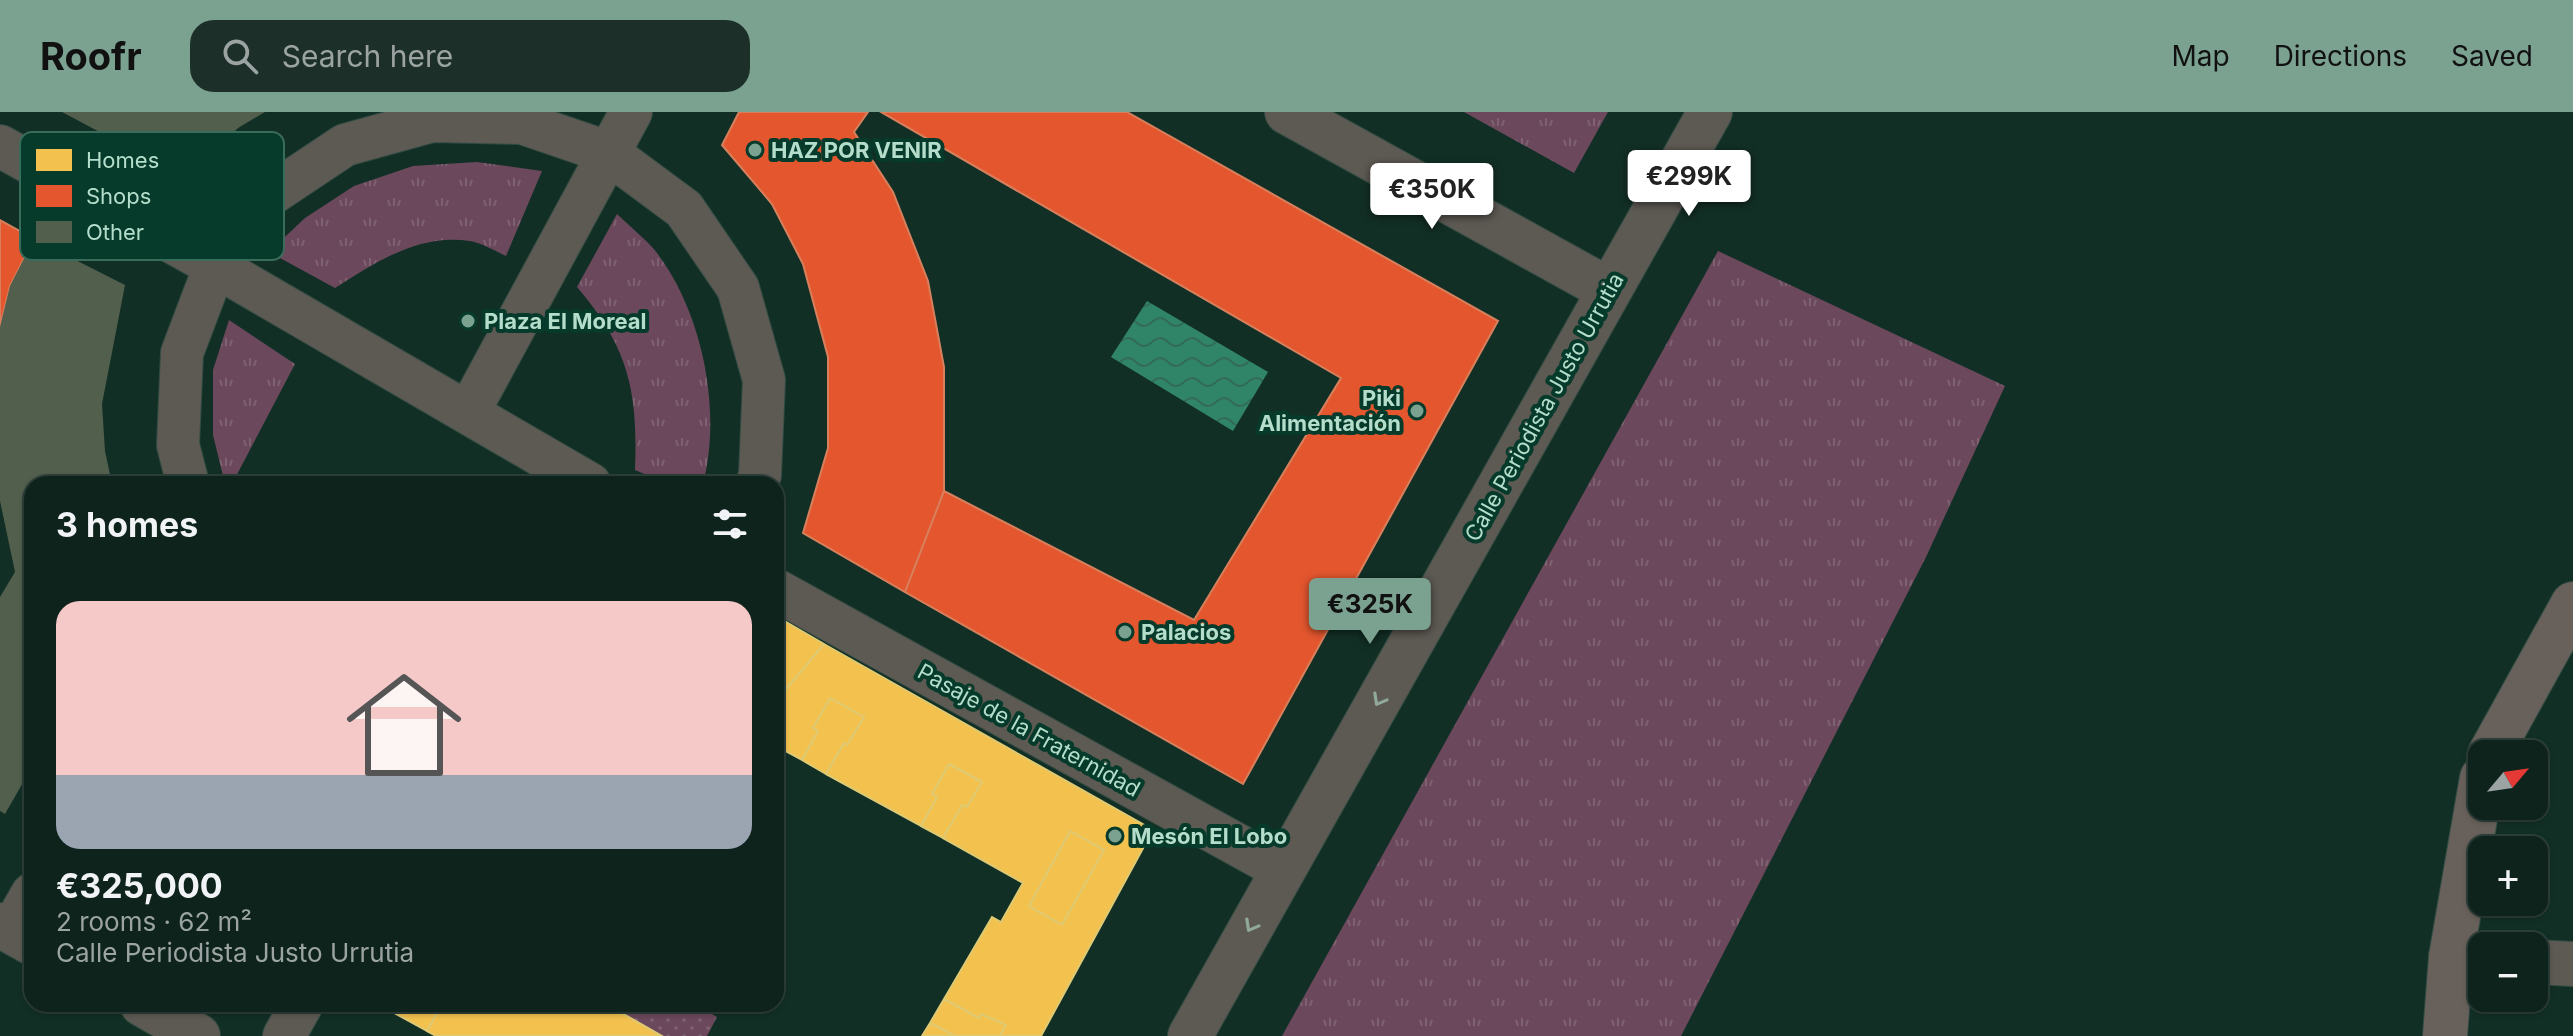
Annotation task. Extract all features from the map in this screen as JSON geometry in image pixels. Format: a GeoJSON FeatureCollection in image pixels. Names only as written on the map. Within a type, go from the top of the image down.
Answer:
{"type":"FeatureCollection","features":[{"type":"Feature","properties":{"kind":"main road"},"geometry":{"type":"LineString","coordinates":[[2498,740],[2573,604]]}},
{"type":"Feature","properties":{"kind":"main road"},"geometry":{"type":"LineString","coordinates":[[2445,1036],[2467,958],[2478,820]]}},
{"type":"Feature","properties":{"kind":"street"},"geometry":{"type":"LineString","coordinates":[[468,413],[631,112]]}},
{"type":"Feature","properties":{"kind":"street"},"geometry":{"type":"LineString","coordinates":[[1287,112],[1609,290]]}},
{"type":"Feature","properties":{"kind":"street","name":"Calle Periodista Justo Urrutia"},"geometry":{"type":"LineString","coordinates":[[1190,1036],[1710,112]]}},
{"type":"Feature","properties":{"kind":"street"},"geometry":{"type":"LineString","coordinates":[[284,186],[345,145],[432,121],[522,123],[607,152],[684,209],[738,288],[764,380],[760,476]]}},
{"type":"Feature","properties":{"kind":"street"},"geometry":{"type":"LineString","coordinates":[[0,146],[20,157]]}},
{"type":"Feature","properties":{"kind":"street"},"geometry":{"type":"LineString","coordinates":[[204,260],[576,476]]}},
{"type":"Feature","properties":{"kind":"street"},"geometry":{"type":"LineString","coordinates":[[186,476],[178,445],[182,353],[220,260]]}},
{"type":"Feature","properties":{"kind":"street","name":"Pasaje de la Fraternidad"},"geometry":{"type":"LineString","coordinates":[[784,594],[1283,870]]}},
{"type":"Feature","properties":{"kind":"street"},"geometry":{"type":"LineString","coordinates":[[2548,963],[2573,964]]}},
{"type":"Feature","properties":{"kind":"street"},"geometry":{"type":"LineString","coordinates":[[156,1012],[198,1036]]}},
{"type":"Feature","properties":{"kind":"street"},"geometry":{"type":"LineString","coordinates":[[284,1036],[298,1012]]}},
{"type":"Feature","properties":{"kind":"green space"},"geometry":{"type":"Polygon","coordinates":[[[1464,112],[1608,112],[1574,173],[1464,112]]]}},
{"type":"Feature","properties":{"kind":"green space"},"geometry":{"type":"Polygon","coordinates":[[[477,162],[542,171],[506,256],[470,241],[433,241],[399,252],[335,288],[284,260],[284,238],[305,218],[354,186],[413,166],[477,162]]]}},
{"type":"Feature","properties":{"kind":"green space"},"geometry":{"type":"Polygon","coordinates":[[[617,214],[657,253],[686,305],[704,364],[710,426],[704,476],[649,476],[635,470],[635,417],[627,372],[608,330],[577,287],[617,214]]]}},
{"type":"Feature","properties":{"kind":"green space"},"geometry":{"type":"Polygon","coordinates":[[[1718,251],[2005,386],[1926,557],[1681,1036],[1282,1036],[1718,251]]]}},
{"type":"Feature","properties":{"kind":"green space"},"geometry":{"type":"Polygon","coordinates":[[[229,320],[295,364],[236,476],[223,476],[213,435],[213,370],[229,320]]]}},
{"type":"Feature","properties":{"kind":"green space"},"geometry":{"type":"Polygon","coordinates":[[[620,1012],[709,1012],[717,1017],[707,1036],[662,1036],[620,1012]]]}},
{"type":"Feature","properties":{"kind":"water"},"geometry":{"type":"Polygon","coordinates":[[[1147,301],[1268,372],[1233,431],[1111,357],[1147,301]]]}},
{"type":"Feature","properties":{"kind":"building: Homes"},"geometry":{"type":"Polygon","coordinates":[[[784,621],[824,644],[784,692],[784,621]]]}},
{"type":"Feature","properties":{"kind":"building: Homes"},"geometry":{"type":"Polygon","coordinates":[[[824,644],[1153,830],[1041,1036],[1000,1036],[1006,1025],[981,1014],[979,1018],[944,999],[992,917],[1001,922],[1023,883],[943,838],[962,805],[967,807],[982,782],[949,764],[932,794],[937,797],[921,826],[826,774],[864,717],[830,698],[813,728],[818,731],[802,760],[784,750],[784,692],[824,644]],[[1070,831],[1029,906],[1062,925],[1104,850],[1070,831]]]}},
{"type":"Feature","properties":{"kind":"building: Homes"},"geometry":{"type":"Polygon","coordinates":[[[830,698],[864,717],[826,774],[802,760],[818,731],[813,728],[830,698]]]}},
{"type":"Feature","properties":{"kind":"building: Homes"},"geometry":{"type":"Polygon","coordinates":[[[949,764],[982,782],[967,807],[962,805],[943,838],[921,826],[937,797],[932,794],[949,764]]]}},
{"type":"Feature","properties":{"kind":"building: Homes"},"geometry":{"type":"Polygon","coordinates":[[[1070,831],[1104,850],[1062,925],[1029,906],[1070,831]]]}},
{"type":"Feature","properties":{"kind":"building: Homes"},"geometry":{"type":"Polygon","coordinates":[[[944,999],[979,1018],[981,1014],[1006,1025],[1000,1036],[955,1036],[930,1023],[944,999]]]}},
{"type":"Feature","properties":{"kind":"building: Homes"},"geometry":{"type":"Polygon","coordinates":[[[393,1012],[438,1012],[427,1031],[393,1012]]]}},
{"type":"Feature","properties":{"kind":"building: Homes"},"geometry":{"type":"Polygon","coordinates":[[[438,1012],[620,1012],[662,1036],[436,1036],[427,1031],[438,1012]]]}},
{"type":"Feature","properties":{"kind":"building: Homes"},"geometry":{"type":"Polygon","coordinates":[[[930,1023],[955,1036],[922,1036],[930,1023]]]}},
{"type":"Feature","properties":{"kind":"building: Shops"},"geometry":{"type":"Polygon","coordinates":[[[739,112],[868,112],[854,132],[893,192],[928,281],[944,367],[944,491],[905,592],[803,533],[828,448],[828,357],[803,264],[772,204],[722,145],[739,112]]]}},
{"type":"Feature","properties":{"kind":"building: Shops"},"geometry":{"type":"Polygon","coordinates":[[[881,112],[1127,112],[1498,321],[1243,784],[905,592],[944,491],[1194,620],[1341,378],[881,112]]]}},
{"type":"Feature","properties":{"kind":"building: Shops"},"geometry":{"type":"Polygon","coordinates":[[[0,220],[20,231],[20,260],[23,260],[10,286],[0,327],[0,220]]]}},
{"type":"Feature","properties":{"kind":"building: Other"},"geometry":{"type":"Polygon","coordinates":[[[62,112],[265,112],[234,132],[100,132],[62,112]]]}},
{"type":"Feature","properties":{"kind":"building: Other"},"geometry":{"type":"Polygon","coordinates":[[[23,260],[76,260],[125,285],[102,404],[105,451],[110,476],[24,476],[24,781],[5,814],[0,811],[0,597],[15,572],[0,501],[0,327],[10,286],[23,260]]]}},
{"type":"Feature","properties":{"kind":"place","name":"HAZ POR VENIR"},"geometry":{"type":"Point","coordinates":[755,150]}},
{"type":"Feature","properties":{"kind":"place","name":"Plaza El Moreal"},"geometry":{"type":"Point","coordinates":[468,321]}},
{"type":"Feature","properties":{"kind":"place","name":"Piki Alimentación"},"geometry":{"type":"Point","coordinates":[1417,411]}},
{"type":"Feature","properties":{"kind":"place","name":"Palacios"},"geometry":{"type":"Point","coordinates":[1125,632]}},
{"type":"Feature","properties":{"kind":"place","name":"Mesón El Lobo"},"geometry":{"type":"Point","coordinates":[1115,836]}}]}
